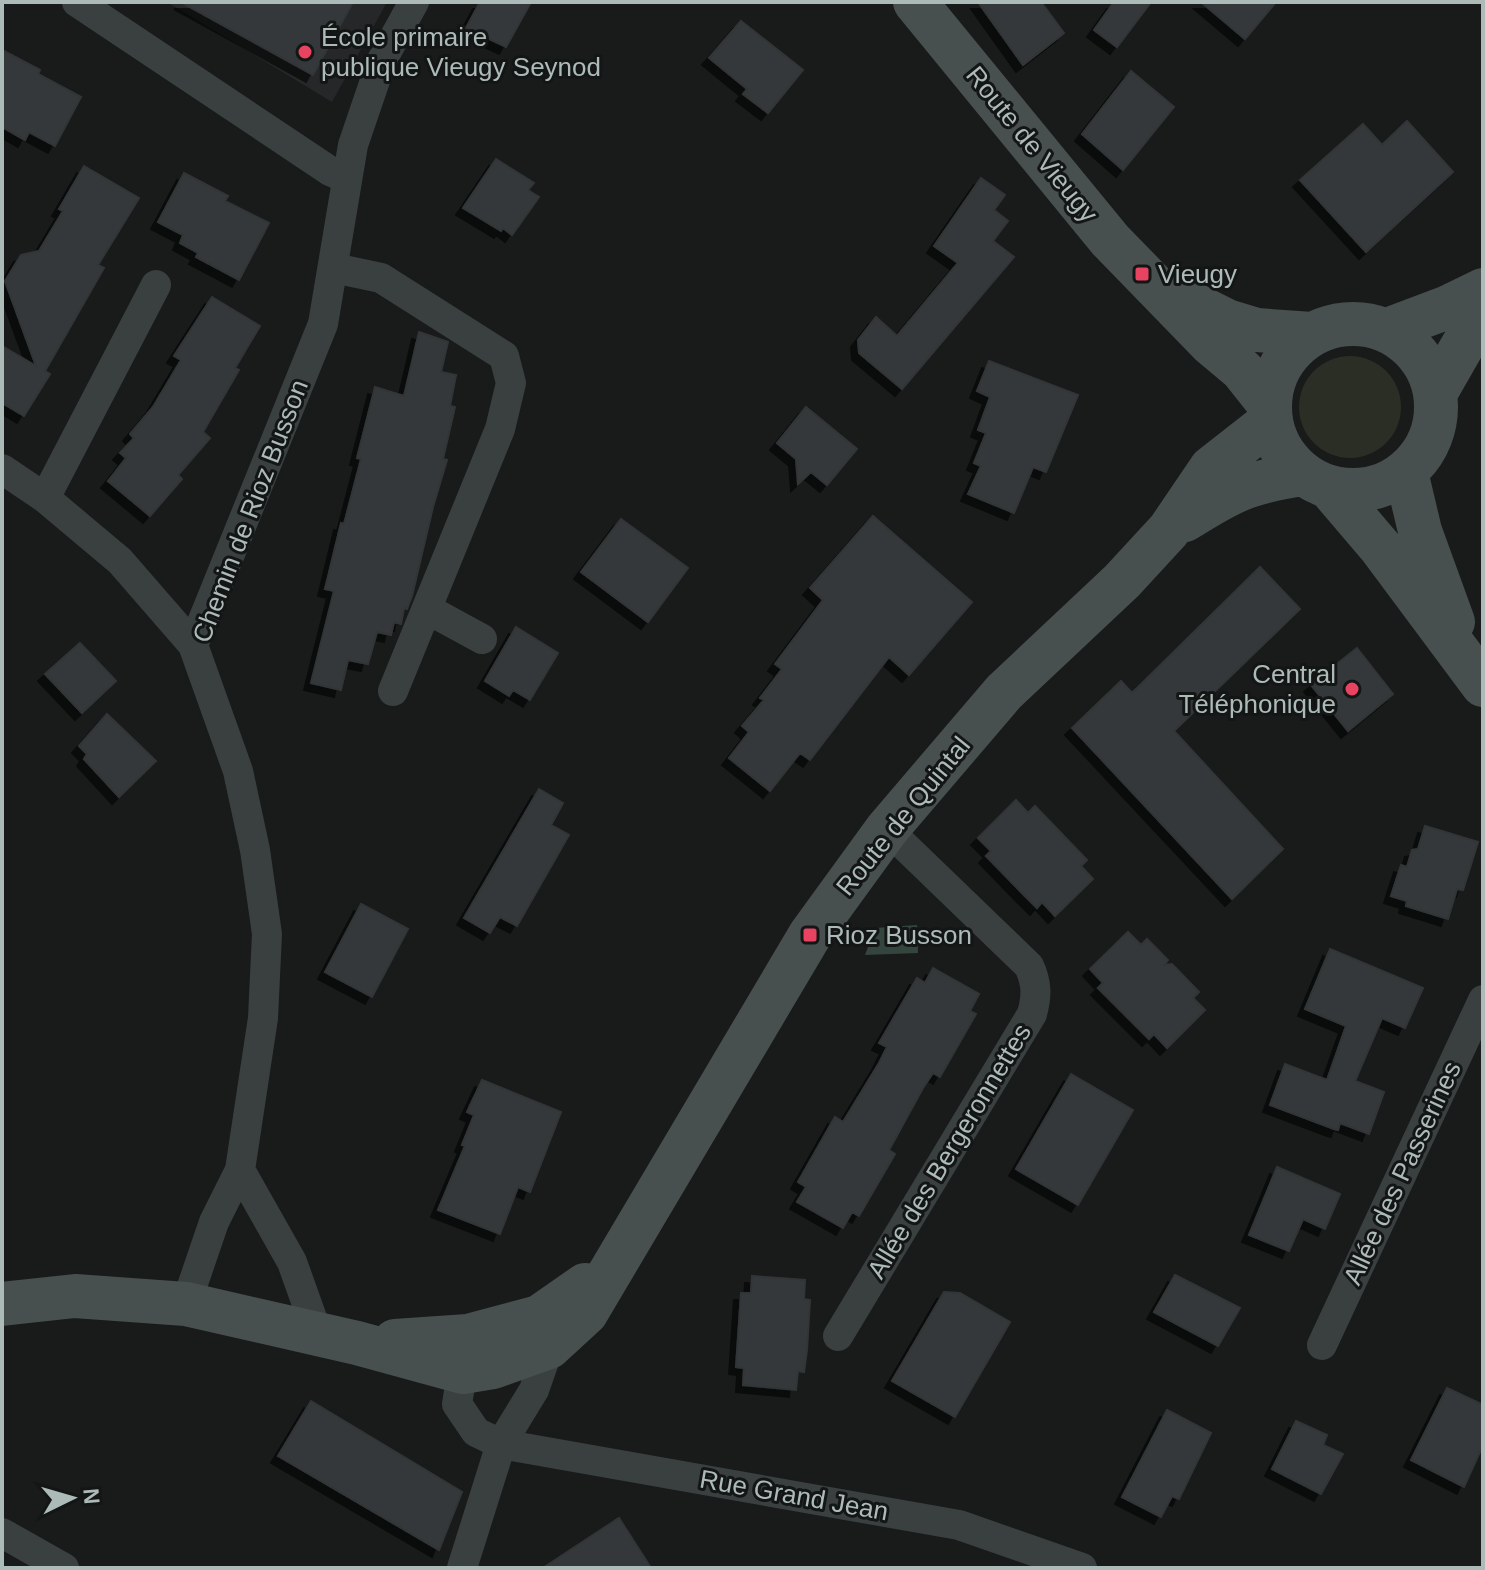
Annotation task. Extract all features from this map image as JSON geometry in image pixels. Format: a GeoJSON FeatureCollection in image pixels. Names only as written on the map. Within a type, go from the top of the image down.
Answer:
{"type":"FeatureCollection","features":[{"type":"Feature","properties":{"kind":"street"},"geometry":{"type":"LineString","coordinates":[[77,2],[330,171],[346,178]]}},
{"type":"Feature","properties":{"kind":"street","name":"Chemin de Rioz Busson"},"geometry":{"type":"LineString","coordinates":[[186,1304],[214,1222],[240,1170],[263,1018],[267,934],[255,850],[238,771],[193,645],[323,324],[353,145],[382,60],[414,2]]}},
{"type":"Feature","properties":{"kind":"street","name":"Route de Vieugy"},"geometry":{"type":"LineString","coordinates":[[915,2],[1110,240],[1211,344],[1242,370],[1270,412]]}},
{"type":"Feature","properties":{"kind":"street"},"geometry":{"type":"LineString","coordinates":[[334,268],[381,278],[504,356],[511,383],[500,429],[393,691]]}},
{"type":"Feature","properties":{"kind":"street","name":"Route de Vieugy"},"geometry":{"type":"LineString","coordinates":[[1152,283],[1227,321],[1257,330],[1312,334]]}},
{"type":"Feature","properties":{"kind":"street"},"geometry":{"type":"LineString","coordinates":[[45,498],[156,285]]}},
{"type":"Feature","properties":{"kind":"street"},"geometry":{"type":"LineString","coordinates":[[1387,330],[1483,290]]}},
{"type":"Feature","properties":{"kind":"street"},"geometry":{"type":"LineString","coordinates":[[1436,392],[1483,310]]}},
{"type":"Feature","properties":{"kind":"street"},"geometry":{"type":"LineString","coordinates":[[1316,480],[1356,491],[1383,486],[1406,472],[1421,456],[1432,436],[1437,414],[1436,392],[1426,366],[1410,345],[1387,330],[1356,323],[1333,325],[1312,334],[1289,353],[1274,379],[1270,412],[1285,456],[1316,480],[1381,548],[1476,676]]}},
{"type":"Feature","properties":{"kind":"street","name":"Route de Quintal"},"geometry":{"type":"LineString","coordinates":[[2,1304],[75,1296],[186,1304],[338,1339],[466,1354],[544,1332],[614,1265],[810,935],[887,829],[1004,692],[1122,581],[1169,530],[1211,468],[1270,412]]}},
{"type":"Feature","properties":{"kind":"street"},"geometry":{"type":"LineString","coordinates":[[2,469],[45,498],[120,561],[193,645]]}},
{"type":"Feature","properties":{"kind":"street"},"geometry":{"type":"LineString","coordinates":[[1406,472],[1420,531],[1476,676]]}},
{"type":"Feature","properties":{"kind":"street","name":"Route de Quintal"},"geometry":{"type":"LineString","coordinates":[[1169,530],[1230,491],[1263,479],[1316,480]]}},
{"type":"Feature","properties":{"kind":"street"},"geometry":{"type":"LineString","coordinates":[[427,609],[482,639]]}},
{"type":"Feature","properties":{"kind":"street","name":"Allée des Bergeronnettes"},"geometry":{"type":"LineString","coordinates":[[838,1336],[1032,1014],[1037,998],[1036,980],[1029,966],[887,829]]}},
{"type":"Feature","properties":{"kind":"street","name":"Allée des Passerines"},"geometry":{"type":"LineString","coordinates":[[1322,1345],[1483,1000]]}},
{"type":"Feature","properties":{"kind":"street"},"geometry":{"type":"LineString","coordinates":[[240,1170],[338,1339]]}},
{"type":"Feature","properties":{"kind":"street"},"geometry":{"type":"LineString","coordinates":[[462,1568],[501,1444],[534,1390],[544,1332]]}},
{"type":"Feature","properties":{"kind":"street"},"geometry":{"type":"LineString","coordinates":[[466,1354],[457,1404],[476,1432],[501,1444]]}},
{"type":"Feature","properties":{"kind":"street","name":"Rue Grand Jean"},"geometry":{"type":"LineString","coordinates":[[501,1444],[959,1525],[1082,1568]]}},
{"type":"Feature","properties":{"kind":"street"},"geometry":{"type":"LineString","coordinates":[[2,1533],[64,1568]]}},
{"type":"Feature","properties":{"kind":"shaded area","name":"École primaire publique Vieugy Seynod"},"geometry":{"type":"Polygon","coordinates":[[[167,2],[387,2],[332,102],[167,2]]]}},
{"type":"Feature","properties":{"kind":"shaded area"},"geometry":{"type":"Polygon","coordinates":[[[1350,356],[1369,360],[1386,371],[1397,388],[1401,407],[1397,426],[1386,443],[1369,454],[1350,458],[1331,454],[1314,443],[1303,426],[1299,407],[1303,388],[1314,371],[1331,360],[1350,356]]]}},
{"type":"Feature","properties":{"kind":"shaded area"},"geometry":{"type":"Polygon","coordinates":[[[917,925],[918,953],[865,955],[875,928],[917,925]]]}},
{"type":"Feature","properties":{"kind":"building"},"geometry":{"type":"Polygon","coordinates":[[[181,2],[353,2],[313,75],[181,2]]]}},
{"type":"Feature","properties":{"kind":"building"},"geometry":{"type":"Polygon","coordinates":[[[480,2],[531,2],[506,47],[466,28],[480,2]]]}},
{"type":"Feature","properties":{"kind":"building"},"geometry":{"type":"Polygon","coordinates":[[[978,2],[1041,2],[1064,33],[1023,65],[978,2]]]}},
{"type":"Feature","properties":{"kind":"building"},"geometry":{"type":"Polygon","coordinates":[[[1114,2],[1151,2],[1117,47],[1094,30],[1114,2]]]}},
{"type":"Feature","properties":{"kind":"building"},"geometry":{"type":"Polygon","coordinates":[[[1201,2],[1276,2],[1245,39],[1201,2]]]}},
{"type":"Feature","properties":{"kind":"building"},"geometry":{"type":"Polygon","coordinates":[[[741,21],[803,70],[768,113],[743,94],[747,89],[709,58],[741,21]]]}},
{"type":"Feature","properties":{"kind":"building"},"geometry":{"type":"Polygon","coordinates":[[[2,50],[81,97],[55,146],[29,132],[25,140],[2,127],[2,50]]]}},
{"type":"Feature","properties":{"kind":"building"},"geometry":{"type":"Polygon","coordinates":[[[1131,71],[1174,107],[1123,170],[1082,134],[1131,71]]]}},
{"type":"Feature","properties":{"kind":"building"},"geometry":{"type":"Polygon","coordinates":[[[1407,121],[1453,172],[1366,252],[1300,180],[1363,124],[1382,145],[1407,121]]]}},
{"type":"Feature","properties":{"kind":"building"},"geometry":{"type":"Polygon","coordinates":[[[496,159],[534,183],[528,190],[539,197],[512,235],[463,208],[496,159]]]}},
{"type":"Feature","properties":{"kind":"building"},"geometry":{"type":"Polygon","coordinates":[[[84,166],[139,198],[98,265],[104,268],[45,371],[50,374],[24,416],[2,403],[2,346],[36,366],[5,281],[21,255],[39,251],[63,211],[59,209],[84,166]]]}},
{"type":"Feature","properties":{"kind":"building"},"geometry":{"type":"Polygon","coordinates":[[[184,173],[228,196],[225,201],[269,223],[239,280],[196,257],[198,253],[180,243],[183,235],[158,222],[184,173]]]}},
{"type":"Feature","properties":{"kind":"building"},"geometry":{"type":"Polygon","coordinates":[[[981,178],[1005,195],[994,210],[1008,221],[993,241],[1014,257],[902,389],[859,353],[858,340],[876,317],[897,336],[958,263],[934,246],[981,178]]]}},
{"type":"Feature","properties":{"kind":"building"},"geometry":{"type":"Polygon","coordinates":[[[212,297],[260,326],[203,432],[210,438],[178,475],[182,479],[150,516],[108,481],[126,458],[120,453],[134,438],[130,434],[153,407],[181,360],[174,356],[212,297]]]}},
{"type":"Feature","properties":{"kind":"building"},"geometry":{"type":"Polygon","coordinates":[[[419,332],[448,342],[441,372],[456,375],[450,406],[455,407],[443,459],[447,460],[412,596],[407,609],[404,608],[401,624],[394,622],[391,635],[377,632],[368,664],[348,660],[341,690],[311,683],[334,591],[325,589],[361,459],[357,458],[375,387],[404,396],[419,332]]]}},
{"type":"Feature","properties":{"kind":"building"},"geometry":{"type":"Polygon","coordinates":[[[989,361],[1078,395],[1046,472],[1033,467],[1014,513],[968,494],[981,466],[974,463],[986,433],[978,430],[990,397],[977,391],[989,361]]]}},
{"type":"Feature","properties":{"kind":"building"},"geometry":{"type":"Polygon","coordinates":[[[806,407],[857,449],[827,485],[811,472],[798,484],[796,459],[777,443],[806,407]]]}},
{"type":"Feature","properties":{"kind":"building"},"geometry":{"type":"Polygon","coordinates":[[[873,516],[972,602],[909,675],[889,657],[810,760],[800,753],[770,791],[729,758],[749,732],[742,726],[764,700],[760,698],[782,669],[775,664],[823,600],[810,588],[873,516]]]}},
{"type":"Feature","properties":{"kind":"building"},"geometry":{"type":"Polygon","coordinates":[[[621,519],[688,568],[648,622],[581,572],[621,519]]]}},
{"type":"Feature","properties":{"kind":"building"},"geometry":{"type":"Polygon","coordinates":[[[1260,567],[1300,609],[1174,731],[1283,849],[1232,899],[1072,728],[1121,681],[1132,693],[1260,567]]]}},
{"type":"Feature","properties":{"kind":"building"},"geometry":{"type":"Polygon","coordinates":[[[516,627],[558,653],[530,700],[513,690],[509,696],[485,681],[516,627]]]}},
{"type":"Feature","properties":{"kind":"building"},"geometry":{"type":"Polygon","coordinates":[[[80,643],[116,681],[82,713],[45,674],[80,643]]]}},
{"type":"Feature","properties":{"kind":"building","name":"Central Téléphonique"},"geometry":{"type":"Polygon","coordinates":[[[1357,648],[1393,694],[1348,731],[1311,685],[1357,648]]]}},
{"type":"Feature","properties":{"kind":"building"},"geometry":{"type":"Polygon","coordinates":[[[107,714],[156,761],[119,797],[84,759],[87,754],[79,746],[107,714]]]}},
{"type":"Feature","properties":{"kind":"building"},"geometry":{"type":"Polygon","coordinates":[[[539,789],[563,803],[551,825],[569,835],[517,926],[500,917],[490,933],[464,918],[539,789]]]}},
{"type":"Feature","properties":{"kind":"building"},"geometry":{"type":"Polygon","coordinates":[[[1016,800],[1028,813],[1035,806],[1087,860],[1081,866],[1093,879],[1055,916],[1042,902],[1037,908],[1020,891],[986,856],[991,851],[978,838],[1016,800]]]}},
{"type":"Feature","properties":{"kind":"building"},"geometry":{"type":"Polygon","coordinates":[[[1425,826],[1478,842],[1463,890],[1457,889],[1448,919],[1406,906],[1407,901],[1391,896],[1401,865],[1407,867],[1412,850],[1418,849],[1425,826]]]}},
{"type":"Feature","properties":{"kind":"building"},"geometry":{"type":"Polygon","coordinates":[[[361,904],[408,929],[372,997],[325,972],[361,904]]]}},
{"type":"Feature","properties":{"kind":"building"},"geometry":{"type":"Polygon","coordinates":[[[1128,932],[1141,945],[1147,939],[1168,960],[1164,965],[1172,964],[1199,992],[1193,998],[1205,1010],[1167,1048],[1154,1034],[1149,1039],[1098,988],[1103,983],[1090,969],[1128,932]]]}},
{"type":"Feature","properties":{"kind":"building"},"geometry":{"type":"Polygon","coordinates":[[[1330,949],[1423,988],[1405,1028],[1382,1018],[1355,1081],[1384,1092],[1369,1134],[1340,1123],[1338,1130],[1334,1129],[1270,1105],[1285,1064],[1327,1080],[1346,1026],[1305,1009],[1330,949]]]}},
{"type":"Feature","properties":{"kind":"building"},"geometry":{"type":"Polygon","coordinates":[[[933,968],[979,994],[970,1011],[976,1014],[940,1077],[933,1073],[923,1088],[889,1150],[895,1154],[859,1216],[852,1212],[843,1228],[797,1202],[806,1187],[798,1182],[835,1117],[843,1122],[879,1063],[887,1047],[879,1043],[917,978],[925,983],[933,968]]]}},
{"type":"Feature","properties":{"kind":"building"},"geometry":{"type":"Polygon","coordinates":[[[1071,1074],[1133,1110],[1078,1205],[1016,1169],[1071,1074]]]}},
{"type":"Feature","properties":{"kind":"building"},"geometry":{"type":"Polygon","coordinates":[[[482,1080],[561,1112],[530,1192],[518,1187],[500,1234],[438,1210],[465,1146],[462,1145],[474,1115],[467,1112],[482,1080]]]}},
{"type":"Feature","properties":{"kind":"building"},"geometry":{"type":"Polygon","coordinates":[[[1277,1167],[1340,1194],[1325,1229],[1303,1219],[1289,1251],[1249,1235],[1277,1167]]]}},
{"type":"Feature","properties":{"kind":"building"},"geometry":{"type":"Polygon","coordinates":[[[1175,1275],[1240,1308],[1218,1346],[1154,1312],[1175,1275]]]}},
{"type":"Feature","properties":{"kind":"building"},"geometry":{"type":"Polygon","coordinates":[[[752,1276],[805,1280],[804,1299],[810,1300],[807,1350],[804,1372],[798,1371],[796,1390],[743,1385],[744,1368],[736,1367],[741,1293],[751,1293],[752,1276]]]}},
{"type":"Feature","properties":{"kind":"building"},"geometry":{"type":"Polygon","coordinates":[[[944,1292],[960,1293],[1010,1322],[955,1417],[892,1381],[944,1292]]]}},
{"type":"Feature","properties":{"kind":"building"},"geometry":{"type":"Polygon","coordinates":[[[1447,1388],[1483,1405],[1483,1445],[1464,1487],[1411,1460],[1447,1388]]]}},
{"type":"Feature","properties":{"kind":"building"},"geometry":{"type":"Polygon","coordinates":[[[311,1401],[462,1492],[439,1550],[278,1456],[311,1401]]]}},
{"type":"Feature","properties":{"kind":"building"},"geometry":{"type":"Polygon","coordinates":[[[1167,1410],[1211,1433],[1179,1499],[1172,1496],[1161,1517],[1122,1497],[1167,1410]]]}},
{"type":"Feature","properties":{"kind":"building"},"geometry":{"type":"Polygon","coordinates":[[[1296,1421],[1327,1435],[1323,1445],[1343,1454],[1321,1494],[1272,1469],[1296,1421]]]}},
{"type":"Feature","properties":{"kind":"building"},"geometry":{"type":"Polygon","coordinates":[[[619,1518],[651,1568],[543,1568],[619,1518]]]}},
{"type":"Feature","properties":{"kind":"place","name":"École primaire publique Vieugy Seynod"},"geometry":{"type":"Point","coordinates":[305,52]}},
{"type":"Feature","properties":{"kind":"place","name":"Vieugy"},"geometry":{"type":"Point","coordinates":[1142,274]}},
{"type":"Feature","properties":{"kind":"place","name":"Central Téléphonique"},"geometry":{"type":"Point","coordinates":[1352,689]}},
{"type":"Feature","properties":{"kind":"place","name":"Rioz Busson"},"geometry":{"type":"Point","coordinates":[810,935]}}]}
